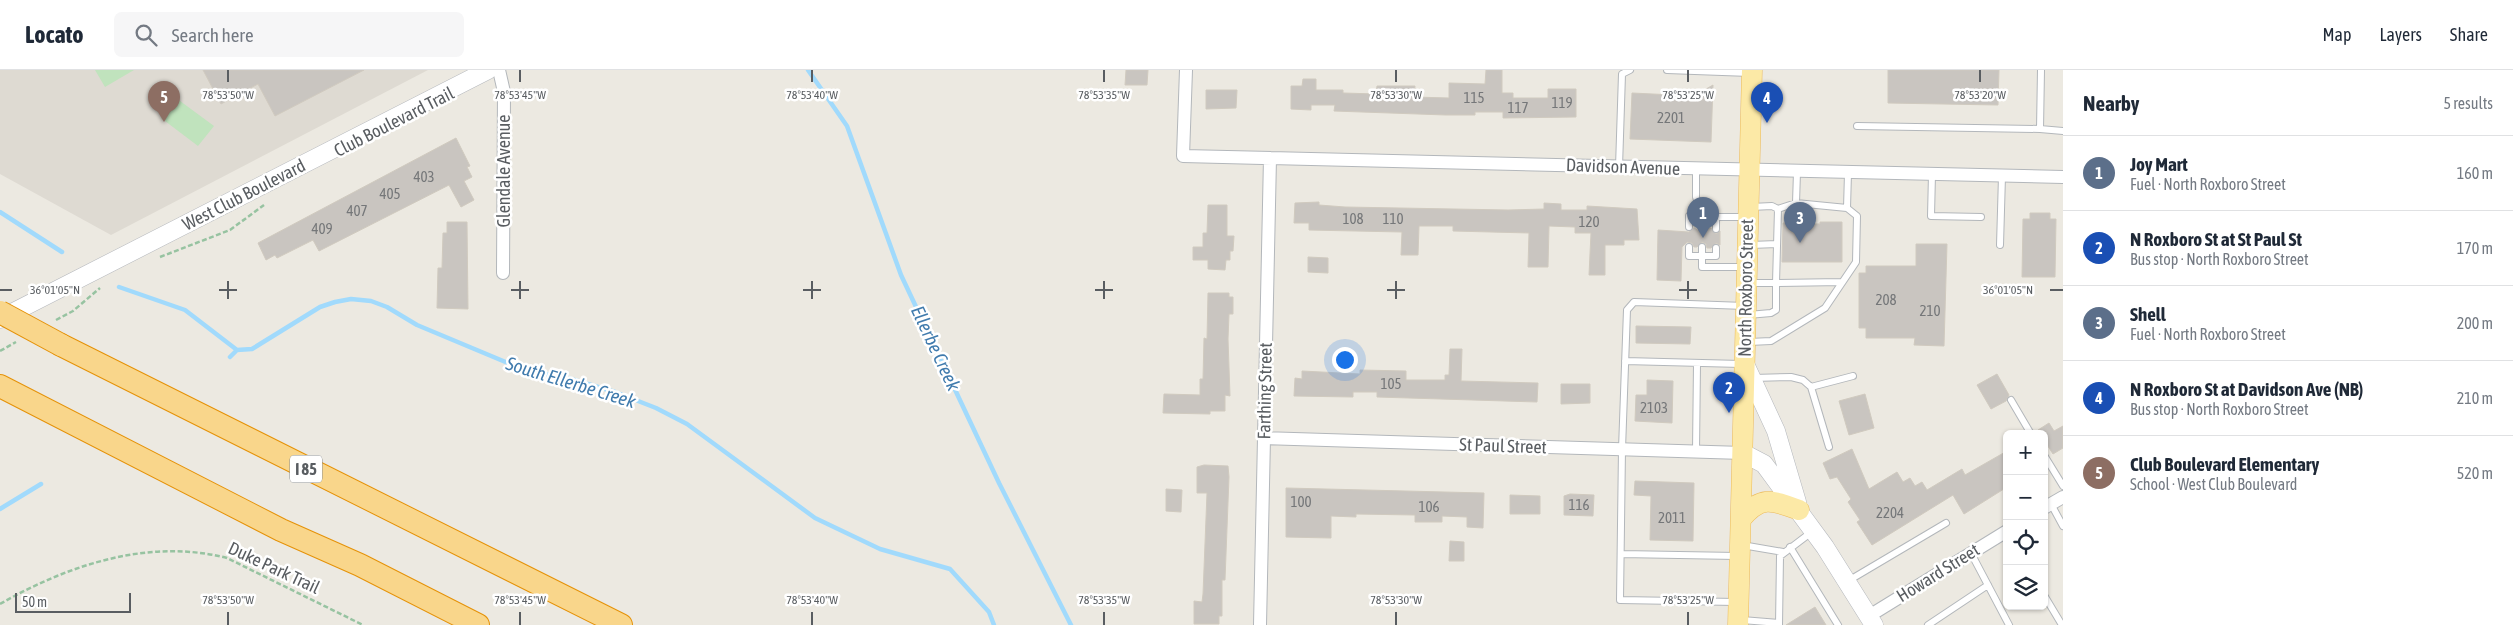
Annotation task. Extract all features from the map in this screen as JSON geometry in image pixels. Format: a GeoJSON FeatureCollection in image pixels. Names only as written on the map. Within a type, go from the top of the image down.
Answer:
{"type":"FeatureCollection","features":[{"type":"Feature","properties":{"kind":"highway","name":"I 85"},"geometry":{"type":"LineString","coordinates":[[0,312],[61,346],[304,469],[621,625]]}},
{"type":"Feature","properties":{"kind":"highway"},"geometry":{"type":"LineString","coordinates":[[0,386],[282,530],[360,565],[478,625]]}},
{"type":"Feature","properties":{"kind":"main road","name":"North Roxboro Street"},"geometry":{"type":"LineString","coordinates":[[1738,616],[1743,453],[1748,371],[1745,342],[1752,72]]}},
{"type":"Feature","properties":{"kind":"main road"},"geometry":{"type":"LineString","coordinates":[[1741,519],[1753,505],[1775,501],[1798,510]]}},
{"type":"Feature","properties":{"kind":"street","name":"West Club Boulevard"},"geometry":{"type":"LineString","coordinates":[[0,319],[488,70]]}},
{"type":"Feature","properties":{"kind":"street","name":"Glendale Avenue"},"geometry":{"type":"LineString","coordinates":[[499,70],[504,92],[504,273]]}},
{"type":"Feature","properties":{"kind":"street","name":"Davidson Avenue"},"geometry":{"type":"LineString","coordinates":[[1186,70],[1184,156],[2063,178]]}},
{"type":"Feature","properties":{"kind":"street","name":"Farthing Street"},"geometry":{"type":"LineString","coordinates":[[1260,625],[1270,158]]}},
{"type":"Feature","properties":{"kind":"street"},"geometry":{"type":"LineString","coordinates":[[1748,371],[1776,431],[1798,510]]}},
{"type":"Feature","properties":{"kind":"street","name":"St Paul Street"},"geometry":{"type":"LineString","coordinates":[[1264,438],[1743,453]]}},
{"type":"Feature","properties":{"kind":"street"},"geometry":{"type":"LineString","coordinates":[[1743,453],[1764,464],[1814,531],[1871,620]]}},
{"type":"Feature","properties":{"kind":"street"},"geometry":{"type":"LineString","coordinates":[[2048,505],[2063,497]]}},
{"type":"Feature","properties":{"kind":"street","name":"Howard Street"},"geometry":{"type":"LineString","coordinates":[[1871,620],[2003,533]]}},
{"type":"Feature","properties":{"kind":"lane"},"geometry":{"type":"LineString","coordinates":[[1620,167],[1622,74],[1630,70]]}},
{"type":"Feature","properties":{"kind":"lane"},"geometry":{"type":"LineString","coordinates":[[1667,70],[1752,72]]}},
{"type":"Feature","properties":{"kind":"lane"},"geometry":{"type":"LineString","coordinates":[[2040,129],[2041,70]]}},
{"type":"Feature","properties":{"kind":"lane"},"geometry":{"type":"LineString","coordinates":[[1857,126],[2063,131]]}},
{"type":"Feature","properties":{"kind":"lane"},"geometry":{"type":"LineString","coordinates":[[1696,169],[1696,197],[1702,217],[1702,228]]}},
{"type":"Feature","properties":{"kind":"lane"},"geometry":{"type":"LineString","coordinates":[[1796,203],[1797,172]]}},
{"type":"Feature","properties":{"kind":"lane"},"geometry":{"type":"LineString","coordinates":[[1847,208],[1848,173]]}},
{"type":"Feature","properties":{"kind":"lane"},"geometry":{"type":"LineString","coordinates":[[1932,174],[1931,216],[1981,217]]}},
{"type":"Feature","properties":{"kind":"lane"},"geometry":{"type":"LineString","coordinates":[[2000,245],[2002,176]]}},
{"type":"Feature","properties":{"kind":"lane"},"geometry":{"type":"LineString","coordinates":[[1689,228],[1689,216],[1716,217],[1772,206],[1778,209],[1796,203],[1847,208],[1857,216],[1856,262],[1825,308],[1772,341],[1745,342]]}},
{"type":"Feature","properties":{"kind":"lane"},"geometry":{"type":"LineString","coordinates":[[1778,209],[1776,310],[1771,313],[1634,302],[1627,310],[1622,449],[1620,600],[1738,616],[1779,624],[1779,565],[1783,552],[1814,531]]}},
{"type":"Feature","properties":{"kind":"lane"},"geometry":{"type":"LineString","coordinates":[[1716,217],[1716,228]]}},
{"type":"Feature","properties":{"kind":"lane"},"geometry":{"type":"LineString","coordinates":[[1747,244],[1777,244]]}},
{"type":"Feature","properties":{"kind":"lane"},"geometry":{"type":"LineString","coordinates":[[1689,247],[1689,256],[1716,256],[1716,248]]}},
{"type":"Feature","properties":{"kind":"lane"},"geometry":{"type":"LineString","coordinates":[[1702,247],[1702,267],[1776,283],[1842,282]]}},
{"type":"Feature","properties":{"kind":"lane"},"geometry":{"type":"LineString","coordinates":[[1625,361],[1697,364],[1791,376],[1803,380],[1811,387],[1829,447]]}},
{"type":"Feature","properties":{"kind":"lane"},"geometry":{"type":"LineString","coordinates":[[1696,451],[1697,364]]}},
{"type":"Feature","properties":{"kind":"lane"},"geometry":{"type":"LineString","coordinates":[[1811,387],[1853,376]]}},
{"type":"Feature","properties":{"kind":"lane"},"geometry":{"type":"LineString","coordinates":[[2011,400],[2029,430]]}},
{"type":"Feature","properties":{"kind":"lane"},"geometry":{"type":"LineString","coordinates":[[2048,462],[2063,486]]}},
{"type":"Feature","properties":{"kind":"lane"},"geometry":{"type":"LineString","coordinates":[[2048,507],[2063,526]]}},
{"type":"Feature","properties":{"kind":"lane"},"geometry":{"type":"LineString","coordinates":[[1847,582],[1946,523]]}},
{"type":"Feature","properties":{"kind":"lane"},"geometry":{"type":"LineString","coordinates":[[1790,547],[1838,625]]}},
{"type":"Feature","properties":{"kind":"lane"},"geometry":{"type":"LineString","coordinates":[[1620,554],[1740,550],[1783,552]]}},
{"type":"Feature","properties":{"kind":"lane"},"geometry":{"type":"LineString","coordinates":[[1971,553],[2009,625]]}},
{"type":"Feature","properties":{"kind":"lane"},"geometry":{"type":"LineString","coordinates":[[1928,625],[1988,585]]}},
{"type":"Feature","properties":{"kind":"lane"},"geometry":{"type":"LineString","coordinates":[[2048,602],[2062,625]]}},
{"type":"Feature","properties":{"kind":"lane"},"geometry":{"type":"LineString","coordinates":[[1830,611],[1832,625]]}},
{"type":"Feature","properties":{"kind":"path"},"geometry":{"type":"LineString","coordinates":[[155,259],[230,230],[268,202]]}},
{"type":"Feature","properties":{"kind":"path"},"geometry":{"type":"LineString","coordinates":[[50,324],[73,311],[107,283]]}},
{"type":"Feature","properties":{"kind":"path"},"geometry":{"type":"LineString","coordinates":[[0,351],[18,341]]}},
{"type":"Feature","properties":{"kind":"path","name":"Duke Park Trail"},"geometry":{"type":"LineString","coordinates":[[0,604],[28,590],[100,560],[179,551],[205,553],[227,558],[363,625]]}},
{"type":"Feature","properties":{"kind":"shaded area"},"geometry":{"type":"Polygon","coordinates":[[[0,70],[428,70],[111,235],[0,174],[0,70]]]}},
{"type":"Feature","properties":{"kind":"green space"},"geometry":{"type":"Polygon","coordinates":[[[95,70],[134,70],[105,87],[95,70]]]}},
{"type":"Feature","properties":{"kind":"green space"},"geometry":{"type":"Polygon","coordinates":[[[176,98],[214,126],[198,146],[161,118],[176,98]]]}},
{"type":"Feature","properties":{"kind":"building"},"geometry":{"type":"Polygon","coordinates":[[[203,70],[364,70],[275,116],[258,84],[221,104],[203,70]]]}},
{"type":"Feature","properties":{"kind":"building"},"geometry":{"type":"Polygon","coordinates":[[[1126,70],[1148,70],[1147,85],[1125,85],[1126,70]]]}},
{"type":"Feature","properties":{"kind":"building"},"geometry":{"type":"Polygon","coordinates":[[[1486,70],[1502,70],[1502,93],[1513,93],[1513,98],[1548,98],[1548,89],[1576,89],[1576,117],[1503,118],[1503,112],[1475,112],[1475,115],[1446,115],[1334,111],[1335,105],[1311,105],[1311,110],[1291,109],[1291,86],[1302,86],[1303,79],[1316,79],[1316,90],[1343,90],[1343,93],[1376,94],[1377,86],[1415,86],[1414,97],[1449,98],[1449,83],[1485,84],[1486,70]]]}},
{"type":"Feature","properties":{"kind":"building"},"geometry":{"type":"Polygon","coordinates":[[[1888,70],[1999,70],[1998,105],[1888,103],[1888,70]]]}},
{"type":"Feature","properties":{"kind":"building"},"geometry":{"type":"Polygon","coordinates":[[[1713,85],[1711,142],[1630,139],[1632,93],[1694,96],[1713,85]]]}},
{"type":"Feature","properties":{"kind":"building"},"geometry":{"type":"Polygon","coordinates":[[[1206,90],[1237,90],[1236,108],[1206,109],[1206,90]]]}},
{"type":"Feature","properties":{"kind":"building"},"geometry":{"type":"Polygon","coordinates":[[[456,138],[470,166],[467,167],[472,177],[464,181],[474,200],[461,207],[449,185],[319,251],[313,240],[277,258],[275,255],[266,260],[258,243],[456,138]]]}},
{"type":"Feature","properties":{"kind":"building"},"geometry":{"type":"Polygon","coordinates":[[[1319,202],[1319,205],[1345,207],[1508,210],[1544,209],[1544,203],[1561,204],[1561,210],[1587,210],[1587,206],[1637,209],[1639,240],[1624,240],[1624,245],[1605,245],[1605,275],[1589,275],[1591,233],[1575,233],[1575,227],[1549,226],[1548,267],[1528,267],[1529,233],[1453,231],[1453,226],[1419,226],[1418,255],[1401,255],[1402,232],[1309,230],[1309,223],[1294,223],[1295,203],[1319,202]]]}},
{"type":"Feature","properties":{"kind":"building"},"geometry":{"type":"Polygon","coordinates":[[[1208,205],[1227,205],[1227,236],[1234,236],[1233,251],[1230,251],[1230,260],[1226,260],[1225,270],[1208,269],[1208,260],[1193,260],[1193,247],[1203,247],[1203,233],[1207,233],[1208,205]]]}},
{"type":"Feature","properties":{"kind":"building"},"geometry":{"type":"Polygon","coordinates":[[[2030,213],[2050,213],[2050,219],[2056,219],[2055,277],[2022,277],[2023,219],[2030,219],[2030,213]]]}},
{"type":"Feature","properties":{"kind":"building"},"geometry":{"type":"Polygon","coordinates":[[[447,222],[467,222],[468,309],[437,308],[438,268],[442,268],[443,233],[447,233],[447,222]]]}},
{"type":"Feature","properties":{"kind":"building"},"geometry":{"type":"Polygon","coordinates":[[[1820,222],[1842,222],[1842,262],[1782,262],[1783,223],[1820,224],[1820,222]]]}},
{"type":"Feature","properties":{"kind":"building"},"geometry":{"type":"Polygon","coordinates":[[[1694,228],[1702,233],[1707,228],[1711,228],[1716,234],[1720,231],[1720,245],[1716,243],[1711,248],[1707,248],[1706,244],[1702,242],[1697,247],[1694,247],[1692,243],[1687,242],[1682,247],[1681,281],[1657,280],[1658,230],[1689,232],[1694,228]]]}},
{"type":"Feature","properties":{"kind":"building"},"geometry":{"type":"Polygon","coordinates":[[[1916,244],[1947,244],[1944,346],[1914,345],[1915,338],[1866,338],[1866,328],[1859,328],[1859,273],[1866,273],[1866,266],[1916,266],[1916,244]]]}},
{"type":"Feature","properties":{"kind":"building"},"geometry":{"type":"Polygon","coordinates":[[[1308,257],[1328,258],[1328,273],[1308,272],[1308,257]]]}},
{"type":"Feature","properties":{"kind":"building"},"geometry":{"type":"Polygon","coordinates":[[[1208,293],[1229,293],[1229,297],[1233,297],[1233,314],[1229,314],[1228,339],[1230,396],[1225,395],[1225,411],[1210,411],[1210,414],[1163,413],[1164,394],[1200,395],[1200,379],[1203,379],[1204,338],[1207,339],[1208,293]]]}},
{"type":"Feature","properties":{"kind":"building"},"geometry":{"type":"Polygon","coordinates":[[[1636,326],[1691,327],[1690,344],[1636,343],[1636,326]]]}},
{"type":"Feature","properties":{"kind":"building"},"geometry":{"type":"Polygon","coordinates":[[[1450,349],[1462,349],[1461,381],[1538,383],[1537,402],[1377,397],[1377,392],[1353,392],[1353,397],[1294,396],[1295,378],[1302,379],[1302,371],[1360,374],[1360,370],[1406,371],[1406,380],[1445,380],[1445,375],[1449,375],[1450,349]]]}},
{"type":"Feature","properties":{"kind":"building"},"geometry":{"type":"Polygon","coordinates":[[[1997,374],[2009,395],[2006,401],[1991,409],[1977,385],[1997,374]]]}},
{"type":"Feature","properties":{"kind":"building"},"geometry":{"type":"Polygon","coordinates":[[[1647,380],[1673,381],[1672,423],[1635,421],[1636,395],[1647,395],[1647,380]]]}},
{"type":"Feature","properties":{"kind":"building"},"geometry":{"type":"Polygon","coordinates":[[[1561,384],[1590,384],[1590,403],[1561,404],[1561,384]]]}},
{"type":"Feature","properties":{"kind":"building"},"geometry":{"type":"Polygon","coordinates":[[[1865,394],[1874,428],[1849,435],[1839,401],[1865,394]]]}},
{"type":"Feature","properties":{"kind":"building"},"geometry":{"type":"Polygon","coordinates":[[[2049,423],[2054,431],[2063,426],[2063,448],[2053,454],[2048,446],[2048,430],[2038,430],[2049,423]]]}},
{"type":"Feature","properties":{"kind":"building"},"geometry":{"type":"Polygon","coordinates":[[[1852,449],[1869,489],[1897,472],[1903,482],[1910,478],[1915,486],[1922,482],[1927,490],[1962,469],[1965,475],[2003,453],[2003,490],[1964,514],[1953,495],[1872,545],[1857,522],[1860,520],[1848,502],[1851,499],[1837,477],[1830,479],[1823,463],[1852,449]]]}},
{"type":"Feature","properties":{"kind":"building"},"geometry":{"type":"Polygon","coordinates":[[[1204,465],[1228,466],[1225,580],[1222,580],[1222,616],[1219,616],[1219,624],[1194,624],[1194,601],[1202,602],[1203,594],[1207,493],[1197,493],[1197,467],[1204,465]]]}},
{"type":"Feature","properties":{"kind":"building"},"geometry":{"type":"Polygon","coordinates":[[[1635,481],[1694,483],[1693,541],[1650,540],[1651,496],[1634,495],[1635,481]]]}},
{"type":"Feature","properties":{"kind":"building"},"geometry":{"type":"Polygon","coordinates":[[[1286,488],[1484,493],[1483,528],[1467,527],[1467,517],[1442,516],[1442,522],[1415,522],[1415,515],[1356,514],[1356,517],[1331,516],[1331,538],[1286,537],[1286,488]]]}},
{"type":"Feature","properties":{"kind":"building"},"geometry":{"type":"Polygon","coordinates":[[[1166,489],[1182,490],[1181,512],[1166,511],[1166,489]]]}},
{"type":"Feature","properties":{"kind":"building"},"geometry":{"type":"Polygon","coordinates":[[[1570,494],[1594,495],[1593,516],[1564,515],[1564,496],[1570,494]]]}},
{"type":"Feature","properties":{"kind":"building"},"geometry":{"type":"Polygon","coordinates":[[[1510,495],[1540,496],[1540,514],[1510,514],[1510,495]]]}},
{"type":"Feature","properties":{"kind":"building"},"geometry":{"type":"Polygon","coordinates":[[[1450,541],[1464,542],[1464,561],[1449,561],[1450,541]]]}},
{"type":"Feature","properties":{"kind":"building"},"geometry":{"type":"Polygon","coordinates":[[[1815,607],[1826,625],[1786,625],[1815,607]]]}},
{"type":"Feature","properties":{"kind":"waterway","name":"Ellerbe Creek"},"geometry":{"type":"LineString","coordinates":[[808,70],[847,126],[901,275],[999,483],[1071,625]]}},
{"type":"Feature","properties":{"kind":"waterway","name":"South Ellerbe Creek"},"geometry":{"type":"LineString","coordinates":[[0,212],[62,252]]}},
{"type":"Feature","properties":{"kind":"waterway","name":"South Ellerbe Creek"},"geometry":{"type":"LineString","coordinates":[[119,287],[185,310],[237,350],[252,349],[320,307],[351,299],[371,301],[387,307],[417,325],[527,371],[564,377],[615,392],[656,408],[687,424],[815,518],[880,549],[950,569],[989,612],[994,625]]}},
{"type":"Feature","properties":{"kind":"waterway"},"geometry":{"type":"LineString","coordinates":[[230,357],[237,350]]}},
{"type":"Feature","properties":{"kind":"waterway"},"geometry":{"type":"LineString","coordinates":[[0,509],[41,484]]}},
{"type":"Feature","properties":{"kind":"place","name":"Club Boulevard Elementary"},"geometry":{"type":"Point","coordinates":[164,122]}},
{"type":"Feature","properties":{"kind":"place","name":"N Roxboro St at Davidson Ave (NB)"},"geometry":{"type":"Point","coordinates":[1767,123]}},
{"type":"Feature","properties":{"kind":"place","name":"Joy Mart"},"geometry":{"type":"Point","coordinates":[1703,238]}},
{"type":"Feature","properties":{"kind":"place","name":"Shell"},"geometry":{"type":"Point","coordinates":[1800,243]}},
{"type":"Feature","properties":{"kind":"place","name":"N Roxboro St at St Paul St"},"geometry":{"type":"Point","coordinates":[1729,413]}}]}
